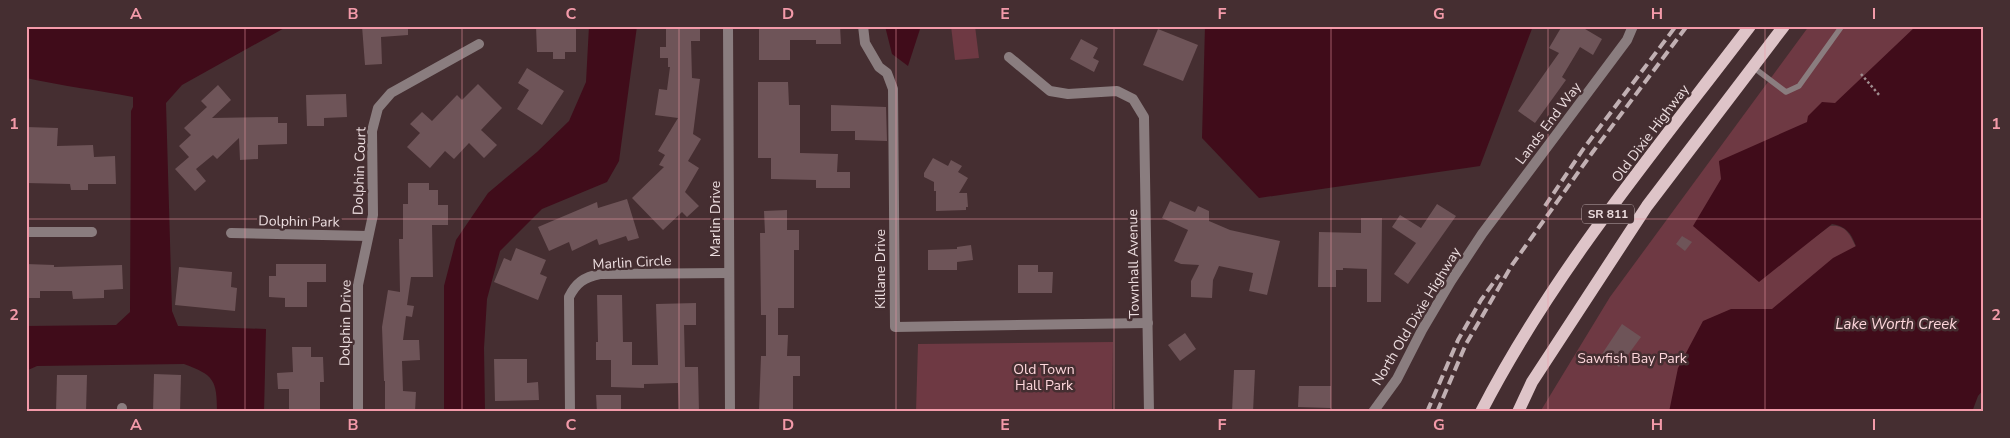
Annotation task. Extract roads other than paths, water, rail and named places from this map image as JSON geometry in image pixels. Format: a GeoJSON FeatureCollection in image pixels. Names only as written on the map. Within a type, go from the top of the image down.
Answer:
{"type":"FeatureCollection","features":[{"type":"Feature","properties":{"kind":"main road","name":"Old Dixie Highway"},"geometry":{"type":"LineString","coordinates":[[1481,412],[1504,367],[1540,309],[1572,263],[1750,26]]}},
{"type":"Feature","properties":{"kind":"main road","name":"SR 811"},"geometry":{"type":"LineString","coordinates":[[1518,412],[1532,382],[1647,206],[1784,26]]}},
{"type":"Feature","properties":{"kind":"street","name":"Marlin Drive"},"geometry":{"type":"LineString","coordinates":[[728,26],[730,412]]}},
{"type":"Feature","properties":{"kind":"street","name":"Killane Drive"},"geometry":{"type":"LineString","coordinates":[[863,26],[865,43],[878,67],[887,73],[893,89],[894,327],[1148,323]]}},
{"type":"Feature","properties":{"kind":"street","name":"Lands End Way"},"geometry":{"type":"LineString","coordinates":[[1482,234],[1627,40],[1633,26]]}},
{"type":"Feature","properties":{"kind":"street","name":"Dolphin Court"},"geometry":{"type":"LineString","coordinates":[[368,236],[373,215],[372,130],[378,108],[391,93],[479,44]]}},
{"type":"Feature","properties":{"kind":"street","name":"Townhall Avenue"},"geometry":{"type":"LineString","coordinates":[[1009,57],[1050,91],[1068,94],[1117,90],[1133,99],[1144,117],[1149,412]]}},
{"type":"Feature","properties":{"kind":"street"},"geometry":{"type":"LineString","coordinates":[[26,232],[92,232]]}},
{"type":"Feature","properties":{"kind":"street","name":"Dolphin Park"},"geometry":{"type":"LineString","coordinates":[[231,233],[368,236]]}},
{"type":"Feature","properties":{"kind":"street","name":"North Old Dixie Highway"},"geometry":{"type":"LineString","coordinates":[[1373,412],[1396,379],[1450,281],[1482,234]]}},
{"type":"Feature","properties":{"kind":"street","name":"Dolphin Drive"},"geometry":{"type":"LineString","coordinates":[[358,412],[358,286],[368,236]]}},
{"type":"Feature","properties":{"kind":"street","name":"Marlin Circle"},"geometry":{"type":"LineString","coordinates":[[570,412],[569,297],[581,281],[590,276],[600,274],[730,273]]}},
{"type":"Feature","properties":{"kind":"lane"},"geometry":{"type":"LineString","coordinates":[[1753,67],[1786,92],[1799,86],[1842,26]]}},
{"type":"Feature","properties":{"kind":"water"},"geometry":{"type":"Polygon","coordinates":[[[26,26],[288,26],[182,85],[166,103],[172,311],[178,326],[266,329],[264,412],[217,412],[216,393],[212,380],[202,372],[184,364],[37,366],[26,371],[26,326],[116,325],[130,312],[131,111],[133,97],[26,78],[26,26]]]}},
{"type":"Feature","properties":{"kind":"water"},"geometry":{"type":"Polygon","coordinates":[[[589,26],[637,26],[619,161],[607,182],[542,209],[500,251],[487,299],[484,348],[485,412],[444,412],[444,286],[456,240],[488,193],[537,152],[569,121],[586,82],[589,26]]]}},
{"type":"Feature","properties":{"kind":"water"},"geometry":{"type":"Polygon","coordinates":[[[885,26],[921,26],[908,66],[892,54],[885,26]]]}},
{"type":"Feature","properties":{"kind":"water"},"geometry":{"type":"Polygon","coordinates":[[[1205,26],[1533,26],[1480,166],[1259,198],[1202,138],[1205,26]]]}},
{"type":"Feature","properties":{"kind":"water","name":"Lake Worth Creek"},"geometry":{"type":"Polygon","coordinates":[[[1916,26],[1984,26],[1984,389],[1978,396],[1972,412],[1669,412],[1678,368],[1703,321],[1731,309],[1772,309],[1833,258],[1856,246],[1847,231],[1841,226],[1832,224],[1759,282],[1693,226],[1721,179],[1719,161],[1807,122],[1808,116],[1822,102],[1835,103],[1916,26]]]}},
{"type":"Feature","properties":{"kind":"railway"},"geometry":{"type":"LineString","coordinates":[[1545,206],[1584,148],[1676,26]]}},
{"type":"Feature","properties":{"kind":"railway"},"geometry":{"type":"LineString","coordinates":[[1437,412],[1466,344],[1512,265],[1592,153],[1687,26]]}},
{"type":"Feature","properties":{"kind":"railway"},"geometry":{"type":"LineString","coordinates":[[1427,412],[1458,340],[1481,300],[1499,275]]}},
{"type":"Feature","properties":{"kind":"park label","name":"Sawfish Bay Park"},"geometry":{"type":"Point","coordinates":[1632,358]}},
{"type":"Feature","properties":{"kind":"park label","name":"Old Town Hall Park"},"geometry":{"type":"Point","coordinates":[1044,378]}}]}
